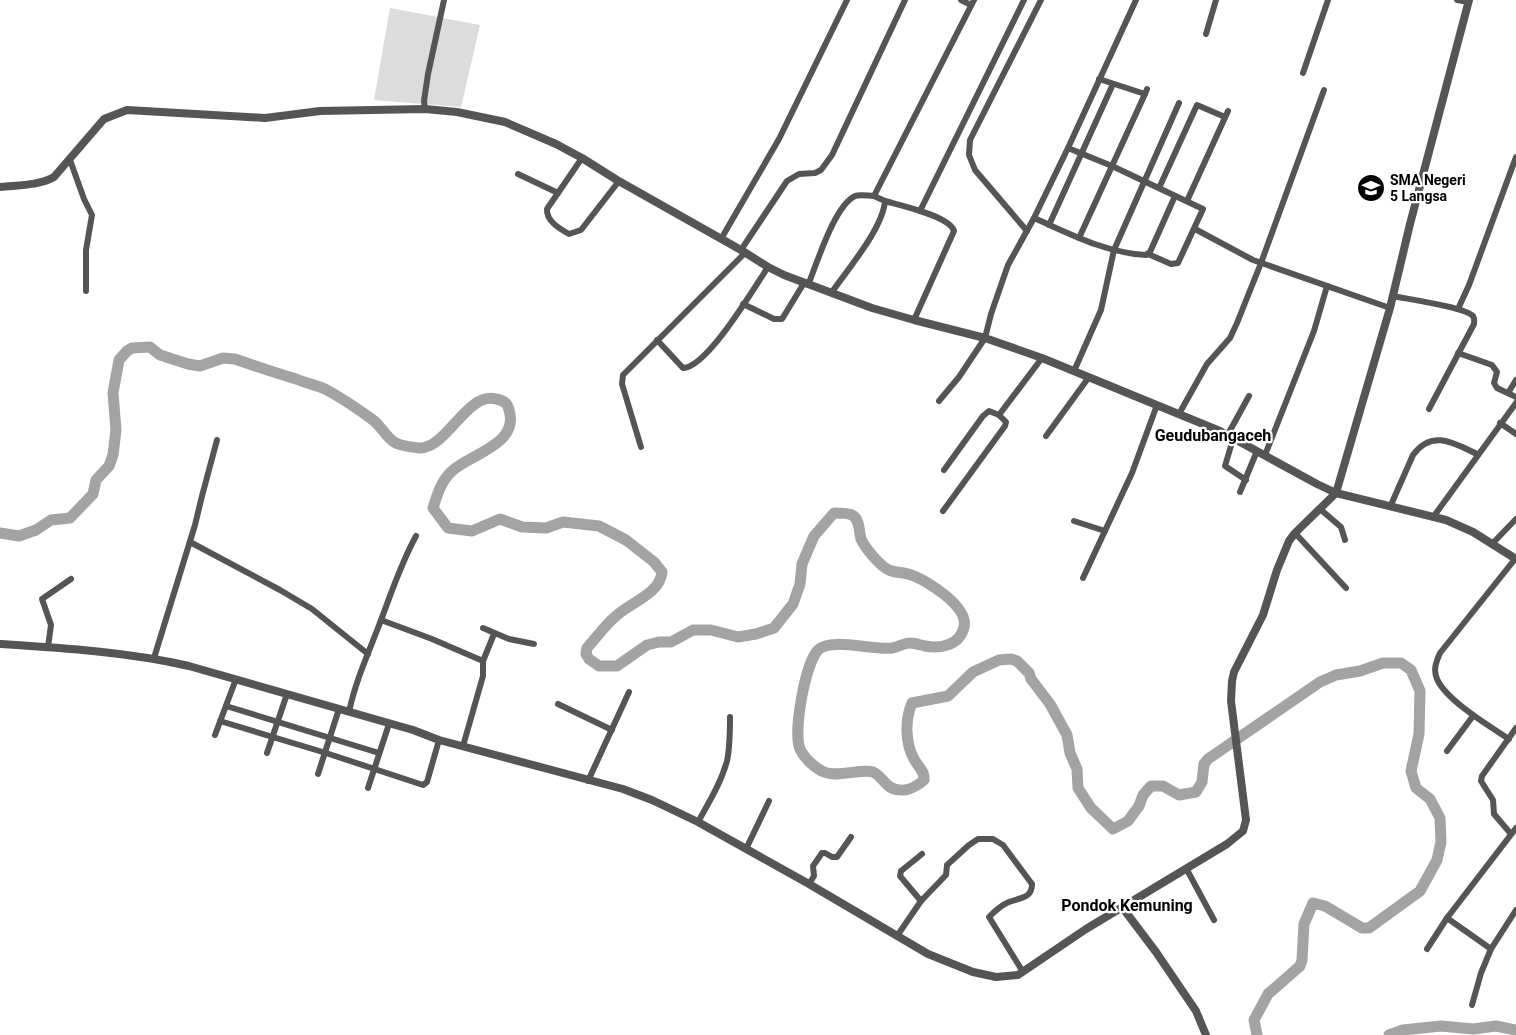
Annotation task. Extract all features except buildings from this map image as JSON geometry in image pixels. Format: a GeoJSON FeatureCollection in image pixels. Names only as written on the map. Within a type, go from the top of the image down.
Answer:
{"type":"FeatureCollection","features":[{"type":"Feature","properties":{"kind":"street"},"geometry":{"type":"LineString","coordinates":[[425,109],[424,101],[428,74],[444,0]]}},
{"type":"Feature","properties":{"kind":"street"},"geometry":{"type":"LineString","coordinates":[[721,239],[778,139],[847,0]]}},
{"type":"Feature","properties":{"kind":"street"},"geometry":{"type":"LineString","coordinates":[[640,447],[622,379],[625,372],[743,251],[787,181],[800,174],[815,173],[821,170],[832,156],[905,0]]}},
{"type":"Feature","properties":{"kind":"street"},"geometry":{"type":"LineString","coordinates":[[874,196],[972,3],[961,0]]}},
{"type":"Feature","properties":{"kind":"street"},"geometry":{"type":"LineString","coordinates":[[920,211],[1024,0]]}},
{"type":"Feature","properties":{"kind":"street"},"geometry":{"type":"LineString","coordinates":[[1027,231],[975,170],[968,150],[970,140],[1041,0]]}},
{"type":"Feature","properties":{"kind":"street"},"geometry":{"type":"LineString","coordinates":[[939,401],[959,377],[985,338],[990,314],[1008,265],[1034,218],[1068,148],[1136,0]]}},
{"type":"Feature","properties":{"kind":"street"},"geometry":{"type":"LineString","coordinates":[[1206,34],[1216,0]]}},
{"type":"Feature","properties":{"kind":"street"},"geometry":{"type":"LineString","coordinates":[[1303,73],[1328,0]]}},
{"type":"Feature","properties":{"kind":"street"},"geometry":{"type":"LineString","coordinates":[[0,644],[154,658],[339,708],[413,730],[439,740],[623,789],[652,800],[698,822],[928,954],[974,972],[996,977],[1015,976],[1086,929],[1227,844],[1243,831],[1246,820],[1231,701],[1234,672],[1261,621],[1282,556],[1289,542],[1295,533],[1336,492],[1390,308],[1410,224],[1469,1],[1457,0]]}},
{"type":"Feature","properties":{"kind":"street"},"geometry":{"type":"LineString","coordinates":[[1080,238],[1146,92],[1100,79]]}},
{"type":"Feature","properties":{"kind":"street"},"geometry":{"type":"LineString","coordinates":[[1049,225],[1113,84]]}},
{"type":"Feature","properties":{"kind":"street"},"geometry":{"type":"LineString","coordinates":[[1179,414],[1207,364],[1230,338],[1261,263],[1324,90]]}},
{"type":"Feature","properties":{"kind":"street"},"geometry":{"type":"LineString","coordinates":[[1074,371],[1101,310],[1114,250],[1179,103]]}},
{"type":"Feature","properties":{"kind":"street"},"geometry":{"type":"LineString","coordinates":[[1159,188],[1197,105],[1226,114],[1187,201]]}},
{"type":"Feature","properties":{"kind":"street"},"geometry":{"type":"LineString","coordinates":[[0,187],[47,181],[58,173],[70,160],[106,116],[127,110],[265,118],[320,112],[425,109],[457,112],[505,122],[549,140],[768,267],[806,284],[872,308],[985,338],[1042,358],[1230,437],[1317,484],[1336,492],[1434,516],[1461,526],[1492,544],[1516,559],[1454,636],[1436,663],[1435,670],[1437,680],[1445,692],[1474,716],[1509,738]]}},
{"type":"Feature","properties":{"kind":"street"},"geometry":{"type":"LineString","coordinates":[[1034,218],[1114,250],[1127,254],[1148,254],[1172,264],[1178,263],[1195,229],[1203,209],[1112,166],[1068,148]]}},
{"type":"Feature","properties":{"kind":"street"},"geometry":{"type":"LineString","coordinates":[[1458,309],[1469,285],[1516,157]]}},
{"type":"Feature","properties":{"kind":"street"},"geometry":{"type":"LineString","coordinates":[[582,158],[547,209],[546,214],[554,224],[569,234],[581,230],[620,181]]}},
{"type":"Feature","properties":{"kind":"street"},"geometry":{"type":"LineString","coordinates":[[70,160],[92,215],[86,250],[86,292]]}},
{"type":"Feature","properties":{"kind":"street"},"geometry":{"type":"LineString","coordinates":[[518,174],[558,193]]}},
{"type":"Feature","properties":{"kind":"street"},"geometry":{"type":"LineString","coordinates":[[743,304],[774,319],[782,319],[806,284],[833,223],[849,201],[859,195],[874,196],[947,222],[954,231],[914,320]]}},
{"type":"Feature","properties":{"kind":"street"},"geometry":{"type":"LineString","coordinates":[[1148,254],[1175,196]]}},
{"type":"Feature","properties":{"kind":"street"},"geometry":{"type":"LineString","coordinates":[[832,292],[872,234],[884,208],[885,201]]}},
{"type":"Feature","properties":{"kind":"street"},"geometry":{"type":"LineString","coordinates":[[1195,229],[1261,263],[1390,308]]}},
{"type":"Feature","properties":{"kind":"street"},"geometry":{"type":"LineString","coordinates":[[657,340],[683,368],[689,368],[720,339],[768,267]]}},
{"type":"Feature","properties":{"kind":"street"},"geometry":{"type":"LineString","coordinates":[[1265,455],[1314,331],[1327,286]]}},
{"type":"Feature","properties":{"kind":"street"},"geometry":{"type":"LineString","coordinates":[[1393,296],[1458,309],[1472,315],[1475,319],[1428,409]]}},
{"type":"Feature","properties":{"kind":"street"},"geometry":{"type":"LineString","coordinates":[[1458,353],[1492,365],[1497,372],[1495,386],[1516,397]]}},
{"type":"Feature","properties":{"kind":"street"},"geometry":{"type":"LineString","coordinates":[[999,414],[1042,358]]}},
{"type":"Feature","properties":{"kind":"street"},"geometry":{"type":"LineString","coordinates":[[1046,436],[1089,377]]}},
{"type":"Feature","properties":{"kind":"street"},"geometry":{"type":"LineString","coordinates":[[1508,393],[1516,380]]}},
{"type":"Feature","properties":{"kind":"street"},"geometry":{"type":"LineString","coordinates":[[1246,480],[1225,466],[1230,437],[1249,396]]}},
{"type":"Feature","properties":{"kind":"street"},"geometry":{"type":"LineString","coordinates":[[1434,516],[1477,454],[1516,403]]}},
{"type":"Feature","properties":{"kind":"street"},"geometry":{"type":"LineString","coordinates":[[1083,578],[1132,473],[1157,405]]}},
{"type":"Feature","properties":{"kind":"street"},"geometry":{"type":"LineString","coordinates":[[943,511],[1005,426],[1006,422],[999,414],[989,411],[984,416],[944,470]]}},
{"type":"Feature","properties":{"kind":"street"},"geometry":{"type":"LineString","coordinates":[[1500,423],[1516,434]]}},
{"type":"Feature","properties":{"kind":"street"},"geometry":{"type":"LineString","coordinates":[[154,658],[190,542],[218,440]]}},
{"type":"Feature","properties":{"kind":"street"},"geometry":{"type":"LineString","coordinates":[[1390,506],[1417,449],[1430,442],[1447,440],[1477,454]]}},
{"type":"Feature","properties":{"kind":"street"},"geometry":{"type":"LineString","coordinates":[[1240,492],[1257,451]]}},
{"type":"Feature","properties":{"kind":"street"},"geometry":{"type":"LineString","coordinates":[[1320,509],[1340,528],[1345,540]]}},
{"type":"Feature","properties":{"kind":"street"},"geometry":{"type":"LineString","coordinates":[[1492,544],[1516,519]]}},
{"type":"Feature","properties":{"kind":"street"},"geometry":{"type":"LineString","coordinates":[[1074,522],[1105,531]]}},
{"type":"Feature","properties":{"kind":"street"},"geometry":{"type":"LineString","coordinates":[[1295,533],[1346,588]]}},
{"type":"Feature","properties":{"kind":"street"},"geometry":{"type":"LineString","coordinates":[[349,712],[355,685],[404,558],[416,536]]}},
{"type":"Feature","properties":{"kind":"street"},"geometry":{"type":"LineString","coordinates":[[190,542],[312,609],[368,654]]}},
{"type":"Feature","properties":{"kind":"street"},"geometry":{"type":"LineString","coordinates":[[48,647],[51,625],[42,599],[71,579]]}},
{"type":"Feature","properties":{"kind":"street"},"geometry":{"type":"LineString","coordinates":[[381,620],[483,661]]}},
{"type":"Feature","properties":{"kind":"street"},"geometry":{"type":"LineString","coordinates":[[483,628],[494,634],[534,644]]}},
{"type":"Feature","properties":{"kind":"street"},"geometry":{"type":"LineString","coordinates":[[463,746],[482,676],[483,661],[494,634]]}},
{"type":"Feature","properties":{"kind":"street"},"geometry":{"type":"LineString","coordinates":[[216,735],[236,680]]}},
{"type":"Feature","properties":{"kind":"street"},"geometry":{"type":"LineString","coordinates":[[588,781],[629,692]]}},
{"type":"Feature","properties":{"kind":"street"},"geometry":{"type":"LineString","coordinates":[[267,753],[287,694]]}},
{"type":"Feature","properties":{"kind":"street"},"geometry":{"type":"LineString","coordinates":[[558,704],[612,730]]}},
{"type":"Feature","properties":{"kind":"street"},"geometry":{"type":"LineString","coordinates":[[226,706],[379,753]]}},
{"type":"Feature","properties":{"kind":"street"},"geometry":{"type":"LineString","coordinates":[[318,774],[339,708]]}},
{"type":"Feature","properties":{"kind":"street"},"geometry":{"type":"LineString","coordinates":[[1447,751],[1474,716]]}},
{"type":"Feature","properties":{"kind":"street"},"geometry":{"type":"LineString","coordinates":[[698,822],[717,787],[727,760],[730,718]]}},
{"type":"Feature","properties":{"kind":"street"},"geometry":{"type":"LineString","coordinates":[[220,721],[425,784],[439,740]]}},
{"type":"Feature","properties":{"kind":"street"},"geometry":{"type":"LineString","coordinates":[[368,788],[389,724]]}},
{"type":"Feature","properties":{"kind":"street"},"geometry":{"type":"LineString","coordinates":[[1511,834],[1494,814],[1493,800],[1481,780],[1516,728]]}},
{"type":"Feature","properties":{"kind":"street"},"geometry":{"type":"LineString","coordinates":[[746,849],[769,801]]}},
{"type":"Feature","properties":{"kind":"street"},"geometry":{"type":"LineString","coordinates":[[1427,949],[1447,918],[1516,828]]}},
{"type":"Feature","properties":{"kind":"street"},"geometry":{"type":"LineString","coordinates":[[809,884],[814,876],[814,866],[822,853],[834,858],[836,857],[851,837]]}},
{"type":"Feature","properties":{"kind":"street"},"geometry":{"type":"LineString","coordinates":[[897,936],[921,901],[946,875],[947,866],[972,842],[978,839],[989,838],[1001,843],[1031,882],[1032,888],[1027,896],[1005,904],[989,916],[1023,972]]}},
{"type":"Feature","properties":{"kind":"street"},"geometry":{"type":"LineString","coordinates":[[921,901],[901,878],[900,874],[922,854]]}},
{"type":"Feature","properties":{"kind":"street"},"geometry":{"type":"LineString","coordinates":[[1186,868],[1214,920]]}},
{"type":"Feature","properties":{"kind":"street"},"geometry":{"type":"LineString","coordinates":[[1122,907],[1196,1010],[1206,1035]]}},
{"type":"Feature","properties":{"kind":"street"},"geometry":{"type":"LineString","coordinates":[[1472,1005],[1481,973],[1491,949],[1516,910]]}},
{"type":"Feature","properties":{"kind":"street"},"geometry":{"type":"LineString","coordinates":[[1447,918],[1491,949]]}},
{"type":"Feature","properties":{"kind":"shaded area"},"geometry":{"type":"Polygon","coordinates":[[[390,8],[480,25],[461,107],[374,100],[390,8]]]}},
{"type":"Feature","properties":{"kind":"waterway"},"geometry":{"type":"LineString","coordinates":[[0,533],[19,536],[36,530],[51,520],[70,518],[93,494],[96,480],[109,466],[113,455],[116,430],[113,393],[119,360],[132,348],[150,347],[160,355],[200,366],[223,358],[235,359],[322,388],[344,400],[373,420],[394,442],[410,447],[429,446],[439,440],[476,403],[486,399],[496,399],[504,402],[510,414],[510,425],[506,434],[490,448],[460,465],[448,475],[442,484],[433,508],[448,528],[472,531],[500,519],[522,527],[546,528],[563,522],[599,526],[626,540],[654,562],[662,572],[656,586],[651,592],[622,611],[587,648],[586,654],[589,659],[599,666],[617,666],[647,645],[671,642],[693,630],[711,630],[738,637],[774,628],[793,604],[800,584],[802,564],[814,536],[834,513],[852,515],[858,523],[863,543],[877,561],[889,570],[908,574],[936,588],[954,603],[960,611],[964,619],[964,627],[962,633],[954,642],[937,647],[910,643],[892,648],[842,644],[824,646],[818,650],[813,658],[805,683],[799,714],[798,740],[800,749],[807,759],[824,772],[830,774],[868,771],[875,773],[890,787],[895,789],[904,790],[917,785],[924,780],[924,777],[909,746],[908,716],[912,703],[948,696],[973,672],[999,660],[1011,659],[1017,661],[1029,673],[1031,679],[1050,704],[1067,735],[1070,753],[1077,769],[1078,788],[1091,808],[1113,829],[1128,821],[1139,806],[1143,795],[1151,786],[1163,786],[1179,795],[1196,792],[1202,782],[1204,764],[1208,759],[1320,682],[1336,675],[1360,671],[1383,663],[1401,663],[1411,670],[1420,691],[1419,734],[1411,771],[1416,788],[1430,799],[1440,818],[1441,842],[1437,860],[1420,891],[1369,928],[1362,928],[1325,906],[1313,903],[1304,924],[1300,966],[1268,994],[1254,1020],[1257,1035]]}},
{"type":"Feature","properties":{"kind":"waterway"},"geometry":{"type":"LineString","coordinates":[[1389,1035],[1403,1030],[1441,1026],[1473,1029],[1496,1026],[1516,1030]]}},
{"type":"Feature","properties":{"kind":"place","name":"SMA Negeri 5 Langsa"},"geometry":{"type":"Point","coordinates":[1371,188]}},
{"type":"Feature","properties":{"kind":"district","name":"Geudubangaceh"},"geometry":{"type":"Point","coordinates":[1213,435]}},
{"type":"Feature","properties":{"kind":"district","name":"Pondok Kemuning"},"geometry":{"type":"Point","coordinates":[1127,905]}}]}
